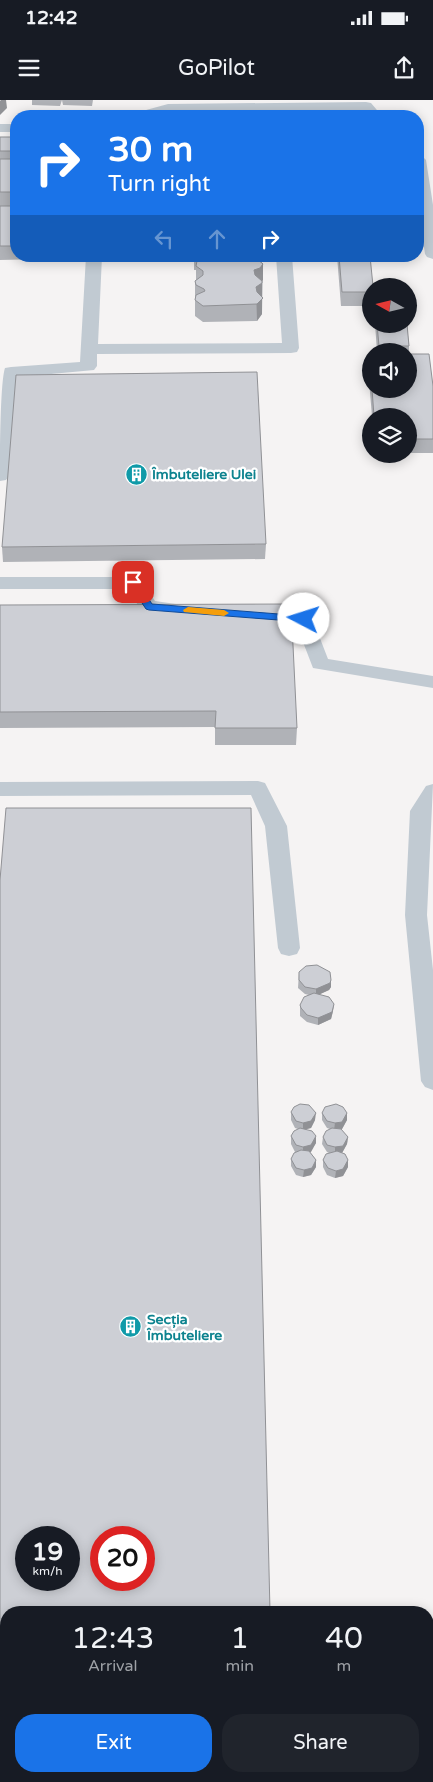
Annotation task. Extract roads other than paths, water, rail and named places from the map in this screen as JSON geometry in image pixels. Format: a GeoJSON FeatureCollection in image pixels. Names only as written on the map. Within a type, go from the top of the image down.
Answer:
{"type":"FeatureCollection","features":[{"type":"Feature","properties":{"kind":"lane"},"geometry":{"type":"LineString","coordinates":[[303,110],[366,106],[370,110]]}},
{"type":"Feature","properties":{"kind":"lane"},"geometry":{"type":"LineString","coordinates":[[161,110],[168,108],[220,110]]}},
{"type":"Feature","properties":{"kind":"lane"},"geometry":{"type":"LineString","coordinates":[[424,198],[433,254]]}},
{"type":"Feature","properties":{"kind":"lane"},"geometry":{"type":"LineString","coordinates":[[0,476],[11,372],[88,366],[94,262]]}},
{"type":"Feature","properties":{"kind":"lane"},"geometry":{"type":"LineString","coordinates":[[89,348],[291,348],[284,262]]}},
{"type":"Feature","properties":{"kind":"lane"},"geometry":{"type":"LineString","coordinates":[[0,583],[133,582],[149,607],[197,611]]}},
{"type":"Feature","properties":{"kind":"lane"},"geometry":{"type":"LineString","coordinates":[[246,615],[304,619],[320,664],[433,682]]}},
{"type":"Feature","properties":{"kind":"lane"},"geometry":{"type":"LineString","coordinates":[[0,790],[258,788],[276,826],[289,948]]}},
{"type":"Feature","properties":{"kind":"lane"},"geometry":{"type":"LineString","coordinates":[[433,791],[421,810],[416,915],[433,1080]]}},
{"type":"Feature","properties":{"kind":"place","name":"Îmbuteliere Ulei"},"geometry":{"type":"Point","coordinates":[136,474]}},
{"type":"Feature","properties":{"kind":"place","name":"Secția Îmbuteliere"},"geometry":{"type":"Point","coordinates":[131,1327]}}]}
